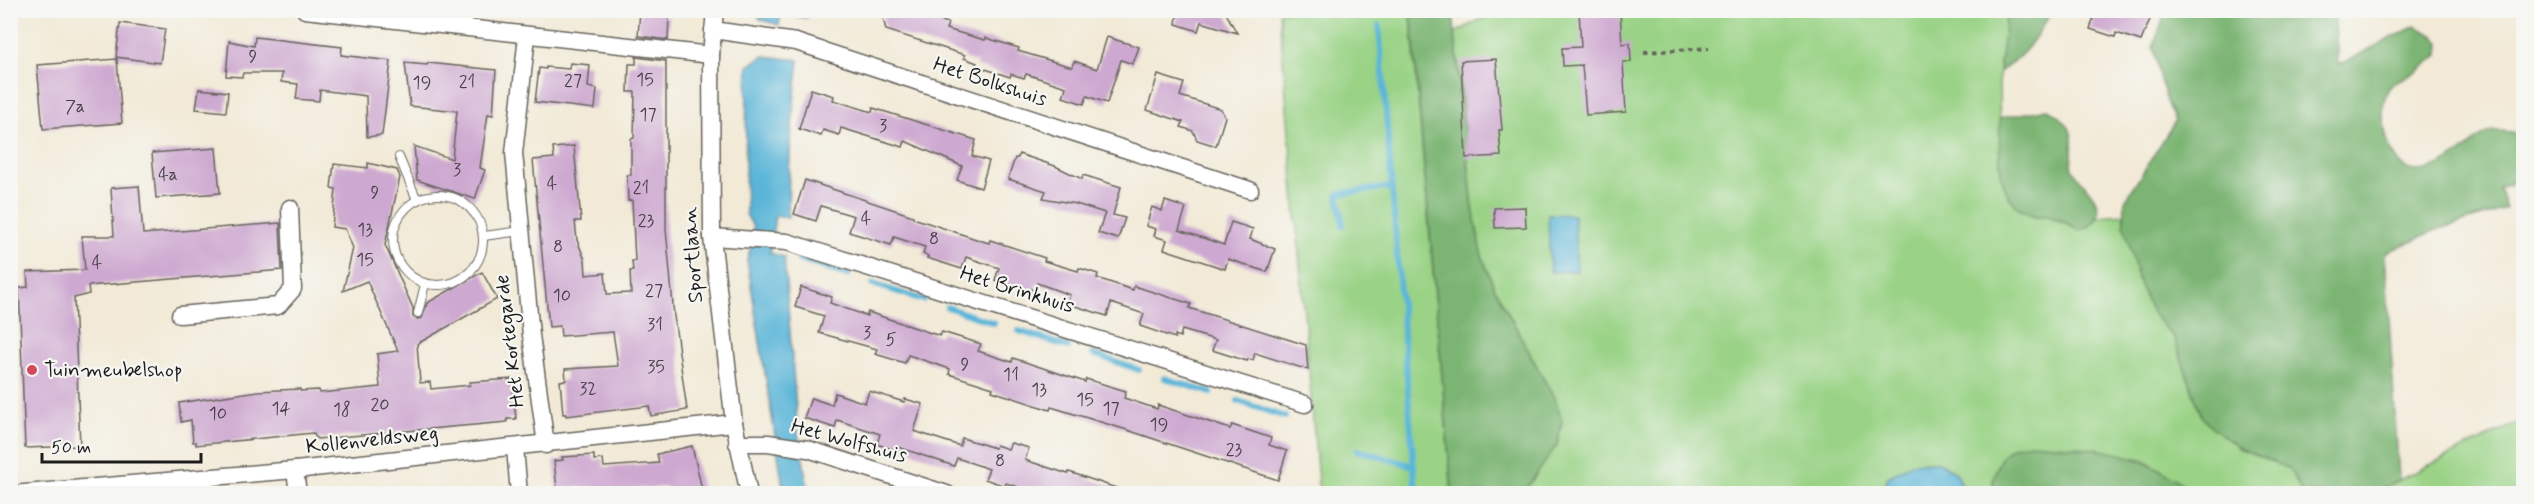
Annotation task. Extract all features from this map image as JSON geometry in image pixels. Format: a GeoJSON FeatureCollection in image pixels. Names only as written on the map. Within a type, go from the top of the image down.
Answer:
{"type":"FeatureCollection","features":[{"type":"Feature","properties":{"kind":"street"},"geometry":{"type":"LineString","coordinates":[[305,10],[711,55]]}},
{"type":"Feature","properties":{"kind":"street","name":"Sportlaan"},"geometry":{"type":"LineString","coordinates":[[715,10],[711,55],[711,237],[734,423],[749,494]]}},
{"type":"Feature","properties":{"kind":"street","name":"Het Bolkshuis"},"geometry":{"type":"LineString","coordinates":[[713,30],[796,42],[1250,190]]}},
{"type":"Feature","properties":{"kind":"street","name":"Het Kortegarde"},"geometry":{"type":"LineString","coordinates":[[527,36],[514,153],[520,231],[546,445]]}},
{"type":"Feature","properties":{"kind":"street"},"geometry":{"type":"LineString","coordinates":[[180,315],[278,306],[293,289],[290,207]]}},
{"type":"Feature","properties":{"kind":"street","name":"Het Brinkhuis"},"geometry":{"type":"LineString","coordinates":[[711,237],[787,242],[1305,404]]}},
{"type":"Feature","properties":{"kind":"street","name":"Kollenveldsweg"},"geometry":{"type":"LineString","coordinates":[[13,494],[296,470],[546,445],[734,423]]}},
{"type":"Feature","properties":{"kind":"street","name":"Het Wolfshuis"},"geometry":{"type":"LineString","coordinates":[[737,443],[768,443],[808,449],[947,494]]}},
{"type":"Feature","properties":{"kind":"street"},"geometry":{"type":"LineString","coordinates":[[515,448],[519,494]]}},
{"type":"Feature","properties":{"kind":"street"},"geometry":{"type":"LineString","coordinates":[[296,470],[298,494]]}},
{"type":"Feature","properties":{"kind":"lane"},"geometry":{"type":"LineString","coordinates":[[399,157],[417,200]]}},
{"type":"Feature","properties":{"kind":"lane"},"geometry":{"type":"LineString","coordinates":[[418,313],[425,284],[406,273],[395,255],[393,234],[400,214],[417,200],[438,194],[460,200],[476,215],[484,236],[520,231]]}},
{"type":"Feature","properties":{"kind":"lane","name":"Het Kortegarde"},"geometry":{"type":"LineString","coordinates":[[425,284],[443,286],[460,281],[474,269],[482,254],[484,236]]}},
{"type":"Feature","properties":{"kind":"path"},"geometry":{"type":"LineString","coordinates":[[1644,52],[1709,48]]}},
{"type":"Feature","properties":{"kind":"green space"},"geometry":{"type":"Polygon","coordinates":[[[1391,10],[1411,17],[1452,493],[1319,493],[1279,11],[1391,10]]]}},
{"type":"Feature","properties":{"kind":"green space"},"geometry":{"type":"Polygon","coordinates":[[[1498,10],[2007,11],[1999,72],[2000,162],[2009,197],[2021,210],[2035,216],[2049,216],[2080,231],[2089,227],[2098,216],[2124,214],[2124,225],[2153,314],[2174,338],[2202,417],[2269,461],[2290,469],[2302,493],[2193,493],[2145,460],[2077,446],[1993,479],[1992,493],[1966,493],[1956,473],[1939,462],[1912,463],[1887,478],[1885,493],[1523,493],[1561,422],[1556,402],[1494,287],[1481,253],[1473,208],[1455,33],[1498,10]]]}},
{"type":"Feature","properties":{"kind":"green space"},"geometry":{"type":"Polygon","coordinates":[[[1411,11],[1453,11],[1473,208],[1481,253],[1494,287],[1556,402],[1562,422],[1557,445],[1523,493],[1452,493],[1411,11]]]}},
{"type":"Feature","properties":{"kind":"green space"},"geometry":{"type":"Polygon","coordinates":[[[2007,11],[2052,11],[2023,53],[1999,72],[2007,11]]]}},
{"type":"Feature","properties":{"kind":"green space"},"geometry":{"type":"Polygon","coordinates":[[[2166,11],[2334,11],[2338,65],[2415,26],[2435,36],[2440,44],[2439,54],[2417,71],[2391,85],[2385,97],[2383,118],[2385,131],[2396,160],[2404,168],[2414,171],[2436,167],[2462,152],[2488,132],[2504,131],[2523,136],[2523,179],[2499,188],[2506,209],[2436,230],[2385,253],[2399,480],[2372,493],[2302,493],[2290,469],[2239,448],[2212,427],[2202,417],[2174,338],[2153,314],[2140,286],[2124,225],[2125,201],[2175,121],[2167,104],[2153,47],[2166,11]]]}},
{"type":"Feature","properties":{"kind":"green space"},"geometry":{"type":"Polygon","coordinates":[[[2048,109],[2069,127],[2072,139],[2071,166],[2096,201],[2097,216],[2092,224],[2080,231],[2049,216],[2035,216],[2020,208],[2011,199],[2001,174],[2000,118],[2048,109]]]}},
{"type":"Feature","properties":{"kind":"green space"},"geometry":{"type":"Polygon","coordinates":[[[2523,420],[2523,493],[2372,493],[2523,420]]]}},
{"type":"Feature","properties":{"kind":"green space"},"geometry":{"type":"Polygon","coordinates":[[[2031,443],[2097,449],[2137,459],[2175,479],[2193,493],[1992,493],[1995,475],[2002,457],[2013,447],[2031,443]]]}},
{"type":"Feature","properties":{"kind":"water"},"geometry":{"type":"Polygon","coordinates":[[[755,11],[808,11],[806,18],[781,14],[779,25],[760,19],[755,11]]]}},
{"type":"Feature","properties":{"kind":"water"},"geometry":{"type":"Polygon","coordinates":[[[763,56],[799,60],[791,139],[788,218],[775,216],[770,253],[784,257],[798,433],[809,493],[784,493],[747,260],[753,227],[746,214],[748,66],[763,56]]]}},
{"type":"Feature","properties":{"kind":"water"},"geometry":{"type":"Polygon","coordinates":[[[1548,214],[1574,215],[1577,271],[1550,272],[1548,214]]]}},
{"type":"Feature","properties":{"kind":"water"},"geometry":{"type":"Polygon","coordinates":[[[1939,462],[1956,473],[1966,493],[1885,493],[1887,478],[1912,463],[1939,462]]]}},
{"type":"Feature","properties":{"kind":"building"},"geometry":{"type":"Polygon","coordinates":[[[640,10],[664,10],[664,17],[669,17],[668,40],[638,36],[640,10]]]}},
{"type":"Feature","properties":{"kind":"building"},"geometry":{"type":"Polygon","coordinates":[[[891,10],[929,10],[927,16],[948,23],[946,29],[985,40],[986,38],[1019,48],[1018,51],[1072,67],[1074,61],[1097,69],[1107,37],[1139,47],[1133,64],[1121,60],[1107,103],[1087,96],[1084,104],[1063,97],[1066,87],[1026,74],[1024,78],[1011,74],[1010,77],[976,66],[977,63],[964,58],[965,55],[886,30],[883,18],[891,10]]]}},
{"type":"Feature","properties":{"kind":"building"},"geometry":{"type":"Polygon","coordinates":[[[1178,10],[1224,10],[1237,33],[1201,22],[1198,31],[1176,24],[1178,10]]]}},
{"type":"Feature","properties":{"kind":"building"},"geometry":{"type":"Polygon","coordinates":[[[1579,10],[1620,10],[1622,44],[1630,43],[1631,62],[1623,62],[1626,112],[1586,115],[1582,65],[1563,66],[1562,48],[1581,47],[1579,10]]]}},
{"type":"Feature","properties":{"kind":"building"},"geometry":{"type":"Polygon","coordinates":[[[2096,10],[2154,10],[2141,41],[2116,33],[2115,37],[2090,29],[2096,10]]]}},
{"type":"Feature","properties":{"kind":"building"},"geometry":{"type":"Polygon","coordinates":[[[120,23],[165,29],[160,63],[116,57],[120,23]]]}},
{"type":"Feature","properties":{"kind":"building"},"geometry":{"type":"Polygon","coordinates":[[[255,37],[342,47],[341,55],[391,61],[382,135],[367,137],[366,96],[320,90],[319,101],[296,99],[298,84],[281,82],[282,73],[243,73],[242,77],[226,76],[229,41],[254,46],[255,37]]]}},
{"type":"Feature","properties":{"kind":"building"},"geometry":{"type":"Polygon","coordinates":[[[636,57],[666,61],[666,229],[674,316],[687,410],[651,416],[649,406],[566,416],[563,414],[560,381],[566,380],[565,369],[618,366],[613,332],[561,336],[560,326],[549,327],[533,160],[554,158],[553,148],[574,146],[581,221],[575,221],[577,240],[585,260],[586,275],[605,273],[607,294],[631,293],[630,271],[633,271],[632,261],[635,261],[632,200],[628,201],[627,175],[631,175],[635,92],[628,92],[629,64],[636,64],[636,57]]]}},
{"type":"Feature","properties":{"kind":"building"},"geometry":{"type":"Polygon","coordinates":[[[117,59],[122,123],[43,129],[37,65],[117,59]]]}},
{"type":"Feature","properties":{"kind":"building"},"geometry":{"type":"Polygon","coordinates":[[[1496,59],[1502,130],[1499,130],[1501,156],[1466,158],[1461,61],[1496,59]]]}},
{"type":"Feature","properties":{"kind":"building"},"geometry":{"type":"Polygon","coordinates":[[[405,63],[496,70],[493,115],[488,114],[480,168],[485,170],[475,199],[417,180],[414,146],[452,159],[457,111],[410,106],[405,63]]]}},
{"type":"Feature","properties":{"kind":"building"},"geometry":{"type":"Polygon","coordinates":[[[570,63],[590,65],[588,87],[597,89],[595,109],[535,102],[539,68],[569,69],[570,63]]]}},
{"type":"Feature","properties":{"kind":"building"},"geometry":{"type":"Polygon","coordinates":[[[1158,75],[1184,83],[1180,96],[1221,109],[1225,117],[1216,146],[1197,140],[1193,131],[1181,127],[1183,122],[1147,110],[1158,75]]]}},
{"type":"Feature","properties":{"kind":"building"},"geometry":{"type":"Polygon","coordinates":[[[199,89],[228,92],[226,112],[196,109],[199,89]]]}},
{"type":"Feature","properties":{"kind":"building"},"geometry":{"type":"Polygon","coordinates":[[[811,89],[834,96],[833,100],[872,112],[873,108],[976,140],[972,156],[989,161],[981,188],[957,180],[962,166],[905,141],[903,147],[841,128],[839,135],[823,130],[821,136],[799,129],[811,89]]]}},
{"type":"Feature","properties":{"kind":"building"},"geometry":{"type":"Polygon","coordinates":[[[216,148],[220,193],[156,198],[152,153],[216,148]]]}},
{"type":"Feature","properties":{"kind":"building"},"geometry":{"type":"Polygon","coordinates":[[[1019,154],[1055,166],[1082,179],[1083,175],[1121,187],[1113,215],[1125,218],[1118,239],[1098,233],[1105,213],[1076,204],[1043,198],[1046,191],[1008,179],[1015,158],[1018,158],[1019,154]]]}},
{"type":"Feature","properties":{"kind":"building"},"geometry":{"type":"Polygon","coordinates":[[[368,163],[397,170],[400,177],[385,245],[413,308],[413,317],[422,318],[427,303],[482,272],[497,299],[417,344],[420,383],[430,382],[431,389],[470,385],[470,382],[512,379],[516,419],[507,419],[507,422],[317,439],[313,433],[196,445],[196,442],[193,442],[191,420],[181,422],[179,403],[258,391],[300,389],[300,391],[319,390],[320,393],[380,387],[377,354],[398,351],[367,281],[343,291],[353,248],[345,229],[332,227],[336,189],[331,188],[334,164],[368,168],[368,163]]]}},
{"type":"Feature","properties":{"kind":"building"},"geometry":{"type":"Polygon","coordinates":[[[805,180],[979,240],[989,243],[990,240],[1045,258],[1044,261],[1098,274],[1097,278],[1133,290],[1134,286],[1191,304],[1189,308],[1306,345],[1308,370],[1255,353],[1253,360],[1248,359],[1247,361],[1212,350],[1216,340],[1182,330],[1180,337],[1175,335],[1175,338],[1140,326],[1144,314],[1111,303],[1107,316],[1072,305],[1073,303],[1068,301],[1070,295],[1037,283],[1035,290],[1030,289],[1030,291],[995,280],[999,268],[966,257],[962,269],[927,258],[928,256],[923,254],[925,247],[894,237],[891,245],[849,232],[854,216],[821,206],[816,221],[794,214],[805,180]]]}},
{"type":"Feature","properties":{"kind":"building"},"geometry":{"type":"Polygon","coordinates":[[[139,186],[143,234],[280,223],[282,270],[88,286],[89,294],[74,298],[80,446],[25,448],[19,288],[28,287],[27,272],[85,270],[82,236],[114,236],[111,188],[139,186]]]}},
{"type":"Feature","properties":{"kind":"building"},"geometry":{"type":"Polygon","coordinates":[[[1165,201],[1186,208],[1179,230],[1224,245],[1231,222],[1253,229],[1250,239],[1275,249],[1267,272],[1228,259],[1225,269],[1164,249],[1167,240],[1154,236],[1156,229],[1146,226],[1152,207],[1162,211],[1165,201]]]}},
{"type":"Feature","properties":{"kind":"building"},"geometry":{"type":"Polygon","coordinates":[[[1525,207],[1526,227],[1495,228],[1494,208],[1525,207]]]}},
{"type":"Feature","properties":{"kind":"building"},"geometry":{"type":"Polygon","coordinates":[[[801,287],[832,297],[830,303],[867,316],[868,312],[940,336],[942,332],[981,344],[978,351],[1012,362],[1013,358],[1085,382],[1086,379],[1126,391],[1124,398],[1157,409],[1158,405],[1230,429],[1232,425],[1271,438],[1269,445],[1287,451],[1278,480],[1124,429],[1051,407],[1050,410],[992,391],[993,388],[949,374],[950,369],[908,355],[905,363],[875,354],[877,349],[819,333],[824,316],[795,307],[801,287]]]}},
{"type":"Feature","properties":{"kind":"building"},"geometry":{"type":"Polygon","coordinates":[[[869,391],[904,402],[905,399],[923,404],[914,431],[960,446],[962,438],[995,448],[996,445],[1008,449],[1011,443],[1029,448],[1025,460],[1125,491],[1124,494],[1040,494],[1006,483],[1005,486],[985,479],[989,469],[957,458],[954,466],[898,447],[897,451],[877,444],[880,434],[837,420],[835,428],[804,418],[811,398],[832,405],[835,393],[865,403],[869,391]]]}},
{"type":"Feature","properties":{"kind":"building"},"geometry":{"type":"Polygon","coordinates":[[[692,446],[703,494],[669,494],[667,487],[620,490],[620,494],[582,494],[581,487],[557,489],[554,461],[563,460],[562,457],[594,455],[594,460],[603,459],[604,467],[659,463],[657,454],[692,446]]]}},
{"type":"Feature","properties":{"kind":"waterway"},"geometry":{"type":"LineString","coordinates":[[1379,25],[1416,494]]}},
{"type":"Feature","properties":{"kind":"waterway"},"geometry":{"type":"LineString","coordinates":[[1343,225],[1338,194],[1392,187]]}},
{"type":"Feature","properties":{"kind":"waterway"},"geometry":{"type":"LineString","coordinates":[[799,260],[848,275]]}},
{"type":"Feature","properties":{"kind":"waterway"},"geometry":{"type":"LineString","coordinates":[[873,284],[923,300]]}},
{"type":"Feature","properties":{"kind":"waterway"},"geometry":{"type":"LineString","coordinates":[[947,307],[994,323]]}},
{"type":"Feature","properties":{"kind":"waterway"},"geometry":{"type":"LineString","coordinates":[[1019,331],[1068,347]]}},
{"type":"Feature","properties":{"kind":"waterway"},"geometry":{"type":"LineString","coordinates":[[1093,354],[1139,370]]}},
{"type":"Feature","properties":{"kind":"waterway"},"geometry":{"type":"LineString","coordinates":[[1164,378],[1211,393]]}},
{"type":"Feature","properties":{"kind":"waterway"},"geometry":{"type":"LineString","coordinates":[[1238,401],[1285,417]]}},
{"type":"Feature","properties":{"kind":"waterway"},"geometry":{"type":"LineString","coordinates":[[1357,450],[1414,466]]}},
{"type":"Feature","properties":{"kind":"place","name":"Tuinmeubelshop"},"geometry":{"type":"Point","coordinates":[32,370]}}]}
